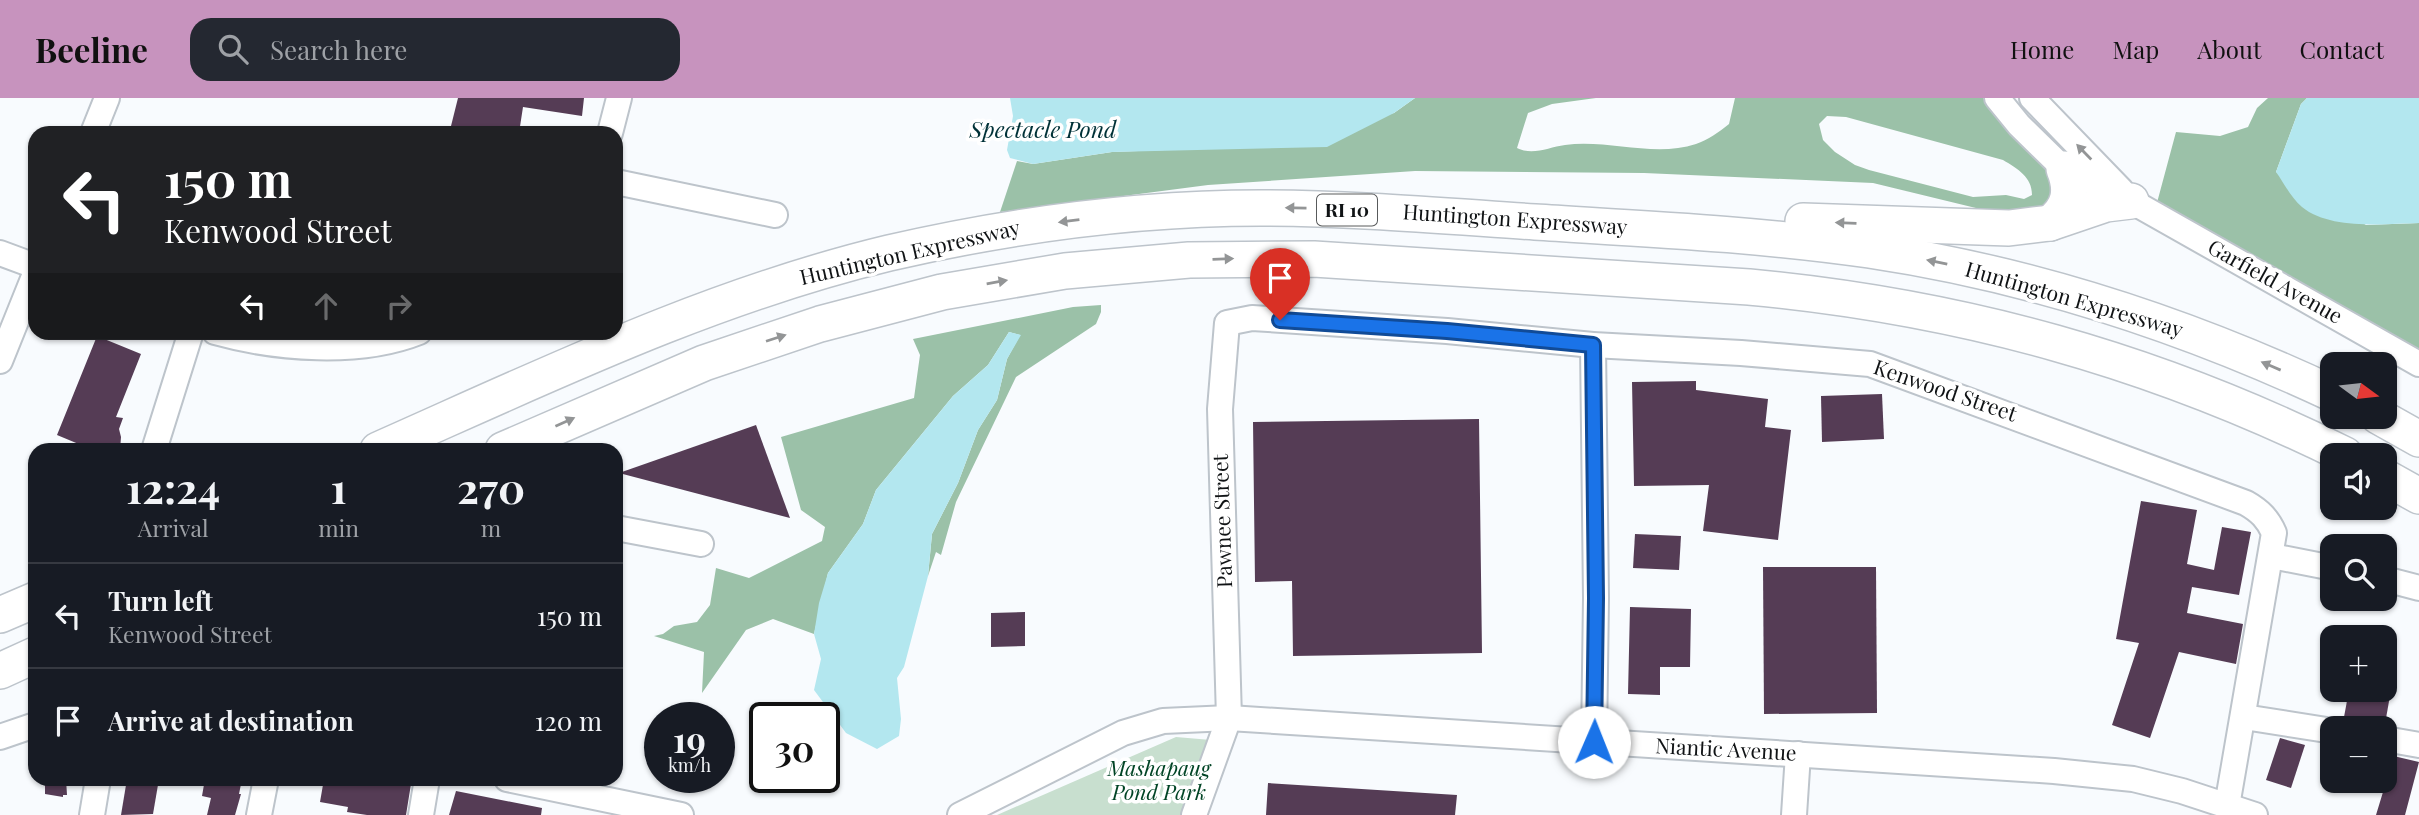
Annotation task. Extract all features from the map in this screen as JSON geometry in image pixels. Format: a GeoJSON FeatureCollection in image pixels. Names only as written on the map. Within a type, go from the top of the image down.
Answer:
{"type":"FeatureCollection","features":[{"type":"Feature","properties":{"kind":"highway"},"geometry":{"type":"LineString","coordinates":[[2050,223],[2063,211],[2069,196],[2069,181],[2064,169]]}},
{"type":"Feature","properties":{"kind":"highway"},"geometry":{"type":"LineString","coordinates":[[1539,222],[1692,217],[1993,229],[2050,223],[2106,204],[2131,201]]}},
{"type":"Feature","properties":{"kind":"highway","name":"Huntington Expressway"},"geometry":{"type":"LineString","coordinates":[[394,443],[646,332],[824,270],[947,240],[1070,220],[1193,209],[1319,209],[1539,222],[1871,250],[1988,273],[2108,305],[2238,352],[2320,388]]}},
{"type":"Feature","properties":{"kind":"highway"},"geometry":{"type":"LineString","coordinates":[[519,443],[704,363],[881,307],[1004,280],[1065,271],[1189,260],[1264,258],[1388,262],[1749,287],[1922,310],[1994,325],[2115,359],[2231,402],[2320,443]]}},
{"type":"Feature","properties":{"kind":"highway"},"geometry":{"type":"LineString","coordinates":[[2398,427],[2419,439]]}},
{"type":"Feature","properties":{"kind":"highway"},"geometry":{"type":"LineString","coordinates":[[2397,484],[2419,496]]}},
{"type":"Feature","properties":{"kind":"highway"},"geometry":{"type":"LineString","coordinates":[[0,615],[28,603]]}},
{"type":"Feature","properties":{"kind":"highway"},"geometry":{"type":"LineString","coordinates":[[0,671],[28,658]]}},
{"type":"Feature","properties":{"kind":"street"},"geometry":{"type":"LineString","coordinates":[[96,126],[107,98]]}},
{"type":"Feature","properties":{"kind":"street"},"geometry":{"type":"LineString","coordinates":[[612,126],[619,98]]}},
{"type":"Feature","properties":{"kind":"street","name":"Garfield Avenue"},"geometry":{"type":"LineString","coordinates":[[1997,98],[2019,125],[2064,169],[2131,201],[2419,364]]}},
{"type":"Feature","properties":{"kind":"street","name":"Garfield Avenue"},"geometry":{"type":"LineString","coordinates":[[2032,98],[2131,201]]}},
{"type":"Feature","properties":{"kind":"street"},"geometry":{"type":"LineString","coordinates":[[623,183],[775,215]]}},
{"type":"Feature","properties":{"kind":"street"},"geometry":{"type":"LineString","coordinates":[[0,253],[28,263]]}},
{"type":"Feature","properties":{"kind":"street"},"geometry":{"type":"LineString","coordinates":[[0,361],[28,291]]}},
{"type":"Feature","properties":{"kind":"street","name":"Kenwood Street"},"geometry":{"type":"LineString","coordinates":[[1227,323],[1252,318],[1447,331],[1593,345],[1870,363],[2246,503],[2263,515],[2274,533],[2227,806]]}},
{"type":"Feature","properties":{"kind":"street","name":"Pawnee Street"},"geometry":{"type":"LineString","coordinates":[[1227,323],[1220,409],[1229,718]]}},
{"type":"Feature","properties":{"kind":"street"},"geometry":{"type":"LineString","coordinates":[[156,443],[188,340]]}},
{"type":"Feature","properties":{"kind":"street"},"geometry":{"type":"LineString","coordinates":[[256,340],[281,345],[333,347],[364,340]]}},
{"type":"Feature","properties":{"kind":"street"},"geometry":{"type":"LineString","coordinates":[[1593,345],[1596,598],[1594,742]]}},
{"type":"Feature","properties":{"kind":"street"},"geometry":{"type":"LineString","coordinates":[[623,529],[701,544]]}},
{"type":"Feature","properties":{"kind":"street"},"geometry":{"type":"LineString","coordinates":[[2272,556],[2320,565]]}},
{"type":"Feature","properties":{"kind":"street"},"geometry":{"type":"LineString","coordinates":[[2397,582],[2419,588]]}},
{"type":"Feature","properties":{"kind":"street"},"geometry":{"type":"LineString","coordinates":[[2244,717],[2320,729]]}},
{"type":"Feature","properties":{"kind":"street"},"geometry":{"type":"LineString","coordinates":[[1194,815],[1229,718]]}},
{"type":"Feature","properties":{"kind":"street","name":"Niantic Avenue"},"geometry":{"type":"LineString","coordinates":[[960,815],[1123,733],[1163,721],[1229,718],[2054,771],[2133,779],[2182,791],[2255,815]]}},
{"type":"Feature","properties":{"kind":"street"},"geometry":{"type":"LineString","coordinates":[[0,737],[28,727]]}},
{"type":"Feature","properties":{"kind":"street"},"geometry":{"type":"LineString","coordinates":[[2397,741],[2419,745]]}},
{"type":"Feature","properties":{"kind":"street"},"geometry":{"type":"LineString","coordinates":[[1794,815],[1798,754]]}},
{"type":"Feature","properties":{"kind":"street"},"geometry":{"type":"LineString","coordinates":[[92,815],[97,786]]}},
{"type":"Feature","properties":{"kind":"street"},"geometry":{"type":"LineString","coordinates":[[259,815],[265,786]]}},
{"type":"Feature","properties":{"kind":"street"},"geometry":{"type":"LineString","coordinates":[[421,815],[426,786]]}},
{"type":"Feature","properties":{"kind":"street"},"geometry":{"type":"LineString","coordinates":[[529,786],[592,806],[681,815]]}},
{"type":"Feature","properties":{"kind":"green space"},"geometry":{"type":"Polygon","coordinates":[[[1415,98],[1596,98],[1552,104],[1528,113],[1517,148],[1535,151],[1565,145],[1598,144],[1664,149],[1696,144],[1721,130],[1729,124],[1735,98],[2005,98],[2072,205],[1980,209],[1873,183],[1644,173],[1415,171],[1208,185],[1000,212],[1017,161],[1033,164],[1112,152],[1218,148],[1394,113],[1415,98]],[[1827,116],[1819,124],[1823,140],[1855,165],[1973,197],[2006,195],[2024,199],[2032,195],[2027,178],[2003,160],[1846,117],[1827,116]]]}},
{"type":"Feature","properties":{"kind":"green space"},"geometry":{"type":"Polygon","coordinates":[[[2268,98],[2307,98],[2301,104],[2276,172],[2366,225],[2419,223],[2419,367],[2398,356],[2398,352],[2391,352],[2151,225],[2176,132],[2220,136],[2248,127],[2257,108],[2268,98]]]}},
{"type":"Feature","properties":{"kind":"green space"},"geometry":{"type":"Polygon","coordinates":[[[1101,305],[1096,324],[1016,377],[956,502],[941,555],[936,552],[928,576],[932,534],[958,483],[978,430],[997,400],[1007,359],[1020,335],[1009,332],[988,365],[953,396],[876,490],[863,524],[828,573],[814,634],[773,619],[746,630],[702,693],[704,652],[654,636],[663,634],[674,626],[697,622],[710,605],[716,568],[749,578],[822,541],[825,527],[801,510],[781,437],[914,398],[920,355],[913,339],[1073,307],[1101,305]]]}},
{"type":"Feature","properties":{"kind":"green space","name":"Mashapaug Pond Park"},"geometry":{"type":"Polygon","coordinates":[[[1176,737],[1211,740],[1184,815],[997,815],[1176,737]]]}},
{"type":"Feature","properties":{"kind":"water","name":"Spectacle Pond"},"geometry":{"type":"Polygon","coordinates":[[[1010,98],[1415,98],[1394,113],[1327,147],[1112,152],[1033,164],[1010,158],[1007,150],[1013,116],[1010,98]]]}},
{"type":"Feature","properties":{"kind":"water"},"geometry":{"type":"Polygon","coordinates":[[[2307,98],[2419,98],[2419,223],[2342,222],[2314,214],[2298,203],[2276,172],[2301,104],[2307,98]]]}},
{"type":"Feature","properties":{"kind":"water"},"geometry":{"type":"Polygon","coordinates":[[[1009,332],[1021,335],[1007,359],[997,400],[978,430],[958,483],[932,534],[928,576],[904,667],[897,678],[901,719],[899,736],[877,749],[846,733],[840,725],[840,702],[823,702],[814,690],[821,659],[814,634],[819,603],[828,573],[863,524],[876,490],[953,396],[988,365],[1009,332]]]}},
{"type":"Feature","properties":{"kind":"building"},"geometry":{"type":"Polygon","coordinates":[[[458,98],[584,98],[582,116],[523,107],[520,126],[451,126],[458,98]]]}},
{"type":"Feature","properties":{"kind":"building"},"geometry":{"type":"Polygon","coordinates":[[[95,340],[107,340],[141,354],[116,417],[123,418],[119,429],[121,443],[76,443],[57,435],[95,340]]]}},
{"type":"Feature","properties":{"kind":"building"},"geometry":{"type":"Polygon","coordinates":[[[1696,381],[1696,390],[1768,399],[1765,427],[1791,430],[1778,540],[1703,531],[1709,485],[1634,486],[1632,382],[1696,381]]]}},
{"type":"Feature","properties":{"kind":"building"},"geometry":{"type":"Polygon","coordinates":[[[1882,394],[1884,439],[1822,442],[1821,396],[1882,394]]]}},
{"type":"Feature","properties":{"kind":"building"},"geometry":{"type":"Polygon","coordinates":[[[1479,419],[1482,653],[1293,656],[1292,581],[1255,582],[1253,422],[1479,419]]]}},
{"type":"Feature","properties":{"kind":"building"},"geometry":{"type":"Polygon","coordinates":[[[756,425],[790,518],[623,474],[623,472],[756,425]]]}},
{"type":"Feature","properties":{"kind":"building"},"geometry":{"type":"Polygon","coordinates":[[[2141,501],[2197,510],[2187,564],[2214,570],[2222,527],[2251,532],[2239,595],[2192,587],[2187,613],[2243,624],[2236,664],[2179,652],[2150,738],[2112,725],[2139,643],[2116,639],[2141,501]]]}},
{"type":"Feature","properties":{"kind":"building"},"geometry":{"type":"Polygon","coordinates":[[[1635,534],[1681,536],[1679,570],[1633,568],[1635,534]]]}},
{"type":"Feature","properties":{"kind":"building"},"geometry":{"type":"Polygon","coordinates":[[[1763,567],[1876,567],[1877,713],[1764,714],[1763,567]]]}},
{"type":"Feature","properties":{"kind":"building"},"geometry":{"type":"Polygon","coordinates":[[[1630,607],[1691,609],[1690,667],[1660,667],[1660,695],[1628,694],[1630,607]]]}},
{"type":"Feature","properties":{"kind":"building"},"geometry":{"type":"Polygon","coordinates":[[[1025,612],[1025,646],[991,647],[991,613],[1025,612]]]}},
{"type":"Feature","properties":{"kind":"building"},"geometry":{"type":"Polygon","coordinates":[[[2347,702],[2389,702],[2386,716],[2344,716],[2347,702]]]}},
{"type":"Feature","properties":{"kind":"building"},"geometry":{"type":"Polygon","coordinates":[[[2280,738],[2305,745],[2291,788],[2266,780],[2280,738]]]}},
{"type":"Feature","properties":{"kind":"building"},"geometry":{"type":"Polygon","coordinates":[[[2397,757],[2419,762],[2405,815],[2376,815],[2383,793],[2397,793],[2397,757]]]}},
{"type":"Feature","properties":{"kind":"building"},"geometry":{"type":"Polygon","coordinates":[[[1268,783],[1457,795],[1455,815],[1266,815],[1268,783]]]}},
{"type":"Feature","properties":{"kind":"building"},"geometry":{"type":"Polygon","coordinates":[[[45,786],[66,786],[67,795],[63,797],[45,794],[45,786]]]}},
{"type":"Feature","properties":{"kind":"building"},"geometry":{"type":"Polygon","coordinates":[[[126,786],[158,786],[153,814],[121,815],[126,786]]]}},
{"type":"Feature","properties":{"kind":"building"},"geometry":{"type":"Polygon","coordinates":[[[204,786],[241,786],[235,815],[207,815],[211,798],[202,796],[204,786]]]}},
{"type":"Feature","properties":{"kind":"building"},"geometry":{"type":"Polygon","coordinates":[[[323,786],[411,786],[406,815],[347,812],[348,807],[320,802],[323,786]]]}},
{"type":"Feature","properties":{"kind":"building"},"geometry":{"type":"Polygon","coordinates":[[[456,791],[542,808],[541,815],[449,815],[456,791]]]}},
{"type":"Feature","properties":{"kind":"route"},"geometry":{"type":"LineString","coordinates":[[1280,320],[1447,331],[1593,345],[1596,598],[1594,742]]}}]}
